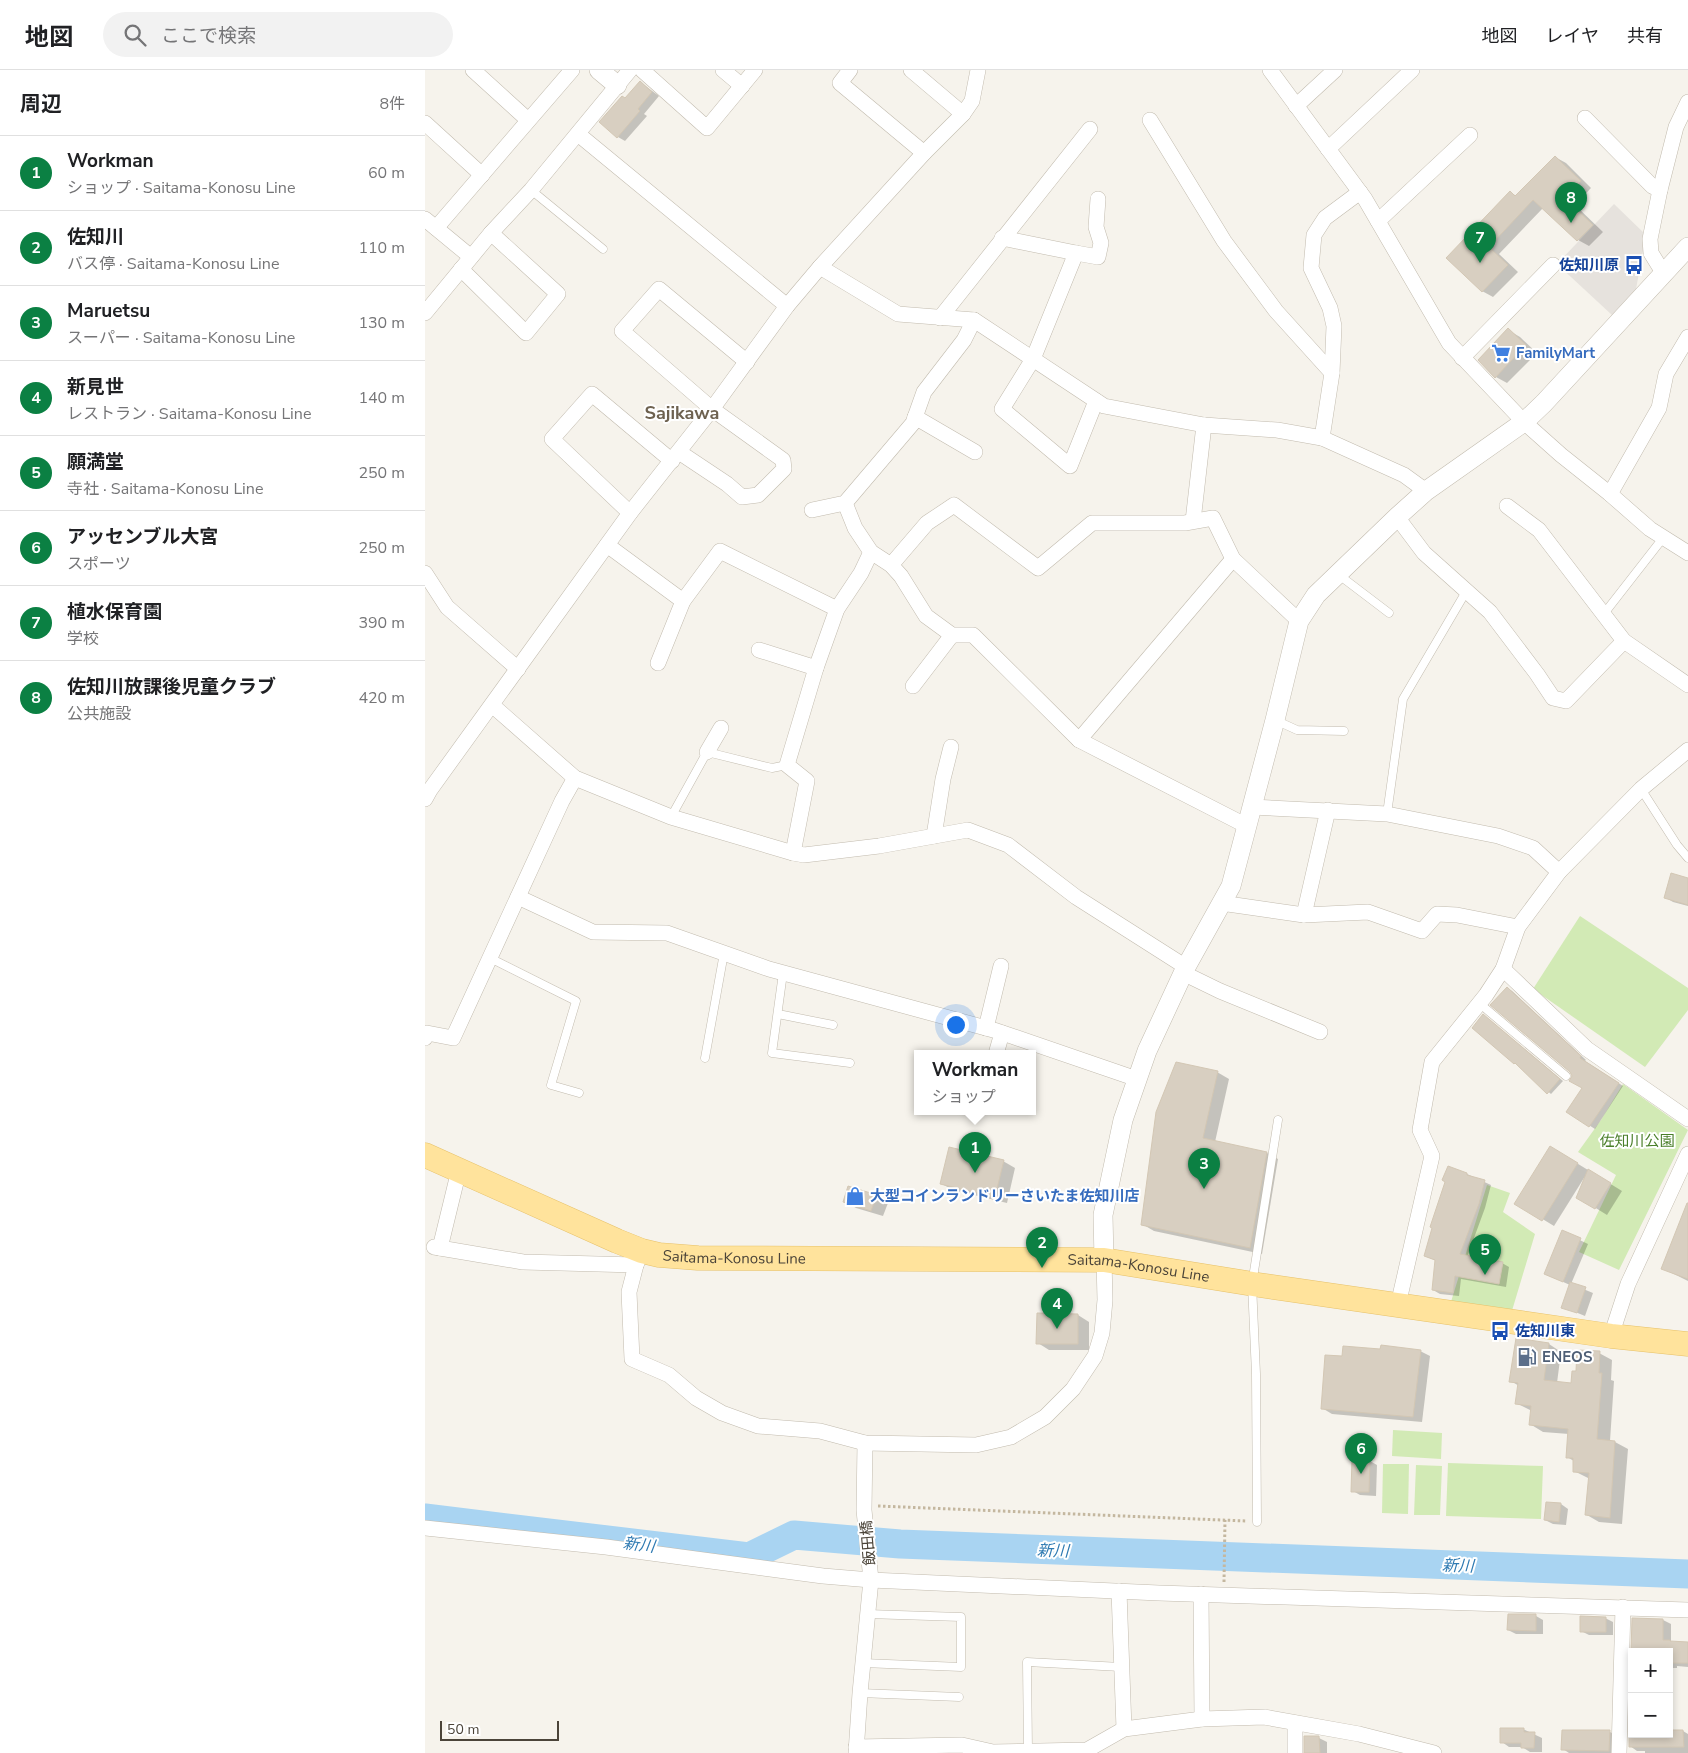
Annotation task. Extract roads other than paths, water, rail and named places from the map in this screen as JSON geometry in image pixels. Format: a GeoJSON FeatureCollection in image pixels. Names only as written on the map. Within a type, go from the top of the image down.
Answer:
{"type":"FeatureCollection","features":[{"type":"Feature","properties":{"kind":"main road","name":"Saitama-Konosu Line"},"geometry":{"type":"LineString","coordinates":[[425,1155],[617,1241],[639,1258],[1104,1260],[1252,1284],[1611,1336],[1688,1344]]}},
{"type":"Feature","properties":{"kind":"street"},"geometry":{"type":"LineString","coordinates":[[473,70],[528,120]]}},
{"type":"Feature","properties":{"kind":"street"},"geometry":{"type":"LineString","coordinates":[[471,257],[431,223],[482,175],[572,70]]}},
{"type":"Feature","properties":{"kind":"street"},"geometry":{"type":"LineString","coordinates":[[599,70],[617,85]]}},
{"type":"Feature","properties":{"kind":"street"},"geometry":{"type":"LineString","coordinates":[[425,313],[491,233],[531,190],[630,70]]}},
{"type":"Feature","properties":{"kind":"street"},"geometry":{"type":"LineString","coordinates":[[642,70],[707,128],[755,70]]}},
{"type":"Feature","properties":{"kind":"street"},"geometry":{"type":"LineString","coordinates":[[723,70],[741,86]]}},
{"type":"Feature","properties":{"kind":"street"},"geometry":{"type":"LineString","coordinates":[[850,70],[839,83],[924,153]]}},
{"type":"Feature","properties":{"kind":"street"},"geometry":{"type":"LineString","coordinates":[[911,70],[963,114]]}},
{"type":"Feature","properties":{"kind":"street"},"geometry":{"type":"LineString","coordinates":[[425,799],[630,513],[713,409],[787,306],[924,153],[963,114],[972,101],[978,70]]}},
{"type":"Feature","properties":{"kind":"street"},"geometry":{"type":"LineString","coordinates":[[1270,70],[1360,192],[1449,343],[1524,422],[1561,455],[1650,529],[1688,553]]}},
{"type":"Feature","properties":{"kind":"street"},"geometry":{"type":"LineString","coordinates":[[1296,106],[1335,70]]}},
{"type":"Feature","properties":{"kind":"street"},"geometry":{"type":"LineString","coordinates":[[1328,149],[1412,70]]}},
{"type":"Feature","properties":{"kind":"street"},"geometry":{"type":"LineString","coordinates":[[1664,274],[1651,253],[1650,245],[1660,190],[1676,128],[1688,102]]}},
{"type":"Feature","properties":{"kind":"street"},"geometry":{"type":"LineString","coordinates":[[1585,118],[1652,186],[1660,190]]}},
{"type":"Feature","properties":{"kind":"street"},"geometry":{"type":"LineString","coordinates":[[1151,120],[1223,241],[1276,311],[1332,373]]}},
{"type":"Feature","properties":{"kind":"street"},"geometry":{"type":"LineString","coordinates":[[425,123],[482,175]]}},
{"type":"Feature","properties":{"kind":"street"},"geometry":{"type":"LineString","coordinates":[[940,318],[1090,129]]}},
{"type":"Feature","properties":{"kind":"street"},"geometry":{"type":"LineString","coordinates":[[578,134],[787,306]]}},
{"type":"Feature","properties":{"kind":"street"},"geometry":{"type":"LineString","coordinates":[[1378,221],[1470,135]]}},
{"type":"Feature","properties":{"kind":"street"},"geometry":{"type":"LineString","coordinates":[[1322,438],[1332,373],[1334,326],[1329,308],[1311,268],[1314,235],[1325,218],[1360,192]]}},
{"type":"Feature","properties":{"kind":"street"},"geometry":{"type":"LineString","coordinates":[[1002,238],[1098,257],[1101,243],[1096,227],[1098,199]]}},
{"type":"Feature","properties":{"kind":"street"},"geometry":{"type":"LineString","coordinates":[[461,269],[526,333],[558,294],[491,233]]}},
{"type":"Feature","properties":{"kind":"street"},"geometry":{"type":"LineString","coordinates":[[459,1170],[437,1247],[523,1262],[639,1258],[629,1292],[632,1359],[669,1375],[696,1398],[721,1413],[758,1426],[820,1431],[865,1443],[976,1445],[1011,1437],[1045,1417],[1073,1389],[1095,1356],[1102,1333],[1105,1300],[1103,1216],[1123,1120],[1147,1051],[1184,970],[1231,886],[1299,621],[1316,596],[1337,574],[1426,491],[1524,422],[1544,403],[1688,247]]}},
{"type":"Feature","properties":{"kind":"street"},"geometry":{"type":"LineString","coordinates":[[1076,253],[1033,359],[1002,409],[1071,466],[1097,401]]}},
{"type":"Feature","properties":{"kind":"street"},"geometry":{"type":"LineString","coordinates":[[1462,358],[1553,265]]}},
{"type":"Feature","properties":{"kind":"street"},"geometry":{"type":"LineString","coordinates":[[820,267],[898,314],[974,320],[1104,406],[1204,425],[1277,430],[1322,438],[1404,475],[1426,491]]}},
{"type":"Feature","properties":{"kind":"street"},"geometry":{"type":"LineString","coordinates":[[630,513],[552,439],[592,394],[675,457],[727,484],[742,497],[758,495],[784,469],[783,460],[713,409],[622,332],[659,290],[747,362]]}},
{"type":"Feature","properties":{"kind":"street"},"geometry":{"type":"LineString","coordinates":[[812,510],[845,503],[913,423],[925,392],[965,340],[974,320]]}},
{"type":"Feature","properties":{"kind":"street"},"geometry":{"type":"LineString","coordinates":[[1610,494],[1659,408],[1666,374],[1688,337]]}},
{"type":"Feature","properties":{"kind":"street"},"geometry":{"type":"LineString","coordinates":[[915,417],[975,452]]}},
{"type":"Feature","properties":{"kind":"street"},"geometry":{"type":"LineString","coordinates":[[1193,521],[1204,425]]}},
{"type":"Feature","properties":{"kind":"street"},"geometry":{"type":"LineString","coordinates":[[845,503],[855,528],[871,552],[891,565],[901,576],[926,616],[952,635],[973,635],[1079,740],[1247,826]]}},
{"type":"Feature","properties":{"kind":"street"},"geometry":{"type":"LineString","coordinates":[[891,565],[927,523],[954,505],[1038,568],[1092,522],[1193,521],[1213,518],[1233,559],[1299,621]]}},
{"type":"Feature","properties":{"kind":"street"},"geometry":{"type":"LineString","coordinates":[[1507,506],[1539,530],[1624,642],[1688,685]]}},
{"type":"Feature","properties":{"kind":"street"},"geometry":{"type":"LineString","coordinates":[[1397,517],[1424,553],[1490,612],[1553,698],[1566,701],[1624,642]]}},
{"type":"Feature","properties":{"kind":"street"},"geometry":{"type":"LineString","coordinates":[[607,545],[683,601]]}},
{"type":"Feature","properties":{"kind":"street"},"geometry":{"type":"LineString","coordinates":[[658,663],[683,601],[720,551],[837,609]]}},
{"type":"Feature","properties":{"kind":"street"},"geometry":{"type":"LineString","coordinates":[[793,853],[807,781],[787,765],[816,668],[837,609],[861,573],[871,552]]}},
{"type":"Feature","properties":{"kind":"street"},"geometry":{"type":"LineString","coordinates":[[1079,740],[1233,559]]}},
{"type":"Feature","properties":{"kind":"street"},"geometry":{"type":"LineString","coordinates":[[425,573],[447,607],[518,669]]}},
{"type":"Feature","properties":{"kind":"street"},"geometry":{"type":"LineString","coordinates":[[913,686],[952,635]]}},
{"type":"Feature","properties":{"kind":"street"},"geometry":{"type":"LineString","coordinates":[[759,650],[816,668]]}},
{"type":"Feature","properties":{"kind":"street"},"geometry":{"type":"LineString","coordinates":[[492,705],[575,778],[671,817],[793,853],[804,855],[870,847],[968,830],[1008,845],[1076,897],[1184,970],[1220,990],[1320,1032]]}},
{"type":"Feature","properties":{"kind":"street"},"geometry":{"type":"LineString","coordinates":[[707,752],[721,728]]}},
{"type":"Feature","properties":{"kind":"street"},"geometry":{"type":"LineString","coordinates":[[934,836],[943,779],[951,747]]}},
{"type":"Feature","properties":{"kind":"street"},"geometry":{"type":"LineString","coordinates":[[1398,1304],[1432,1156],[1420,1130],[1432,1062],[1479,1003],[1503,969],[1518,927],[1559,872],[1641,789],[1688,750]]}},
{"type":"Feature","properties":{"kind":"street"},"geometry":{"type":"LineString","coordinates":[[425,1038],[427,1033],[453,1038],[561,800],[575,778]]}},
{"type":"Feature","properties":{"kind":"street"},"geometry":{"type":"LineString","coordinates":[[1252,807],[1387,814],[1498,836],[1533,848],[1559,872]]}},
{"type":"Feature","properties":{"kind":"street"},"geometry":{"type":"LineString","coordinates":[[1304,915],[1328,810]]}},
{"type":"Feature","properties":{"kind":"street"},"geometry":{"type":"LineString","coordinates":[[518,897],[593,932],[667,933],[783,973],[986,1028],[1137,1079]]}},
{"type":"Feature","properties":{"kind":"street"},"geometry":{"type":"LineString","coordinates":[[1221,902],[1304,915],[1368,912],[1422,931],[1437,914],[1457,915],[1518,927]]}},
{"type":"Feature","properties":{"kind":"street"},"geometry":{"type":"LineString","coordinates":[[986,1028],[1001,966]]}},
{"type":"Feature","properties":{"kind":"street"},"geometry":{"type":"LineString","coordinates":[[1503,969],[1587,1049],[1688,1118]]}},
{"type":"Feature","properties":{"kind":"street"},"geometry":{"type":"LineString","coordinates":[[997,1050],[1002,1033]]}},
{"type":"Feature","properties":{"kind":"street"},"geometry":{"type":"LineString","coordinates":[[1611,1336],[1628,1284],[1688,1154]]}},
{"type":"Feature","properties":{"kind":"street","name":"飯田橋"},"geometry":{"type":"LineString","coordinates":[[856,1750],[871,1578],[865,1508],[865,1443]]}},
{"type":"Feature","properties":{"kind":"street"},"geometry":{"type":"LineString","coordinates":[[425,1528],[615,1548],[823,1576],[1119,1591],[1688,1610]]}},
{"type":"Feature","properties":{"kind":"street"},"geometry":{"type":"LineString","coordinates":[[1119,1591],[1124,1729]]}},
{"type":"Feature","properties":{"kind":"street"},"geometry":{"type":"LineString","coordinates":[[1201,1594],[1202,1719]]}},
{"type":"Feature","properties":{"kind":"street"},"geometry":{"type":"LineString","coordinates":[[1619,1753],[1623,1607]]}},
{"type":"Feature","properties":{"kind":"street"},"geometry":{"type":"LineString","coordinates":[[856,1750],[962,1745],[993,1752],[1087,1750],[1124,1729],[1202,1719],[1264,1717],[1359,1734],[1433,1753]]}},
{"type":"Feature","properties":{"kind":"street"},"geometry":{"type":"LineString","coordinates":[[1295,1723],[1295,1753]]}},
{"type":"Feature","properties":{"kind":"lane"},"geometry":{"type":"LineString","coordinates":[[531,190],[603,249]]}},
{"type":"Feature","properties":{"kind":"lane"},"geometry":{"type":"LineString","coordinates":[[1603,615],[1663,538]]}},
{"type":"Feature","properties":{"kind":"lane"},"geometry":{"type":"LineString","coordinates":[[1337,574],[1389,613]]}},
{"type":"Feature","properties":{"kind":"lane"},"geometry":{"type":"LineString","coordinates":[[1387,814],[1403,698],[1467,590]]}},
{"type":"Feature","properties":{"kind":"lane"},"geometry":{"type":"LineString","coordinates":[[1275,720],[1297,730],[1344,731]]}},
{"type":"Feature","properties":{"kind":"lane"},"geometry":{"type":"LineString","coordinates":[[671,817],[707,752],[772,768],[787,765]]}},
{"type":"Feature","properties":{"kind":"lane"},"geometry":{"type":"LineString","coordinates":[[1641,789],[1677,845],[1688,858]]}},
{"type":"Feature","properties":{"kind":"lane"},"geometry":{"type":"LineString","coordinates":[[705,1058],[724,953]]}},
{"type":"Feature","properties":{"kind":"lane"},"geometry":{"type":"LineString","coordinates":[[490,958],[575,1001],[551,1085],[579,1093]]}},
{"type":"Feature","properties":{"kind":"lane"},"geometry":{"type":"LineString","coordinates":[[783,973],[773,1053],[850,1063]]}},
{"type":"Feature","properties":{"kind":"lane"},"geometry":{"type":"LineString","coordinates":[[1479,1003],[1566,1076]]}},
{"type":"Feature","properties":{"kind":"lane"},"geometry":{"type":"LineString","coordinates":[[778,1014],[833,1025]]}},
{"type":"Feature","properties":{"kind":"lane"},"geometry":{"type":"LineString","coordinates":[[1257,1522],[1256,1374],[1252,1284],[1278,1120]]}},
{"type":"Feature","properties":{"kind":"lane"},"geometry":{"type":"LineString","coordinates":[[863,1663],[961,1667],[961,1617],[867,1614]]}},
{"type":"Feature","properties":{"kind":"lane"},"geometry":{"type":"LineString","coordinates":[[1028,1751],[1027,1662],[1121,1667]]}},
{"type":"Feature","properties":{"kind":"lane"},"geometry":{"type":"LineString","coordinates":[[860,1693],[959,1697]]}},
{"type":"Feature","properties":{"kind":"waterway","name":"新川"},"geometry":{"type":"LineString","coordinates":[[425,1518],[749,1557],[794,1535],[900,1544],[1688,1574]]}},
{"type":"Feature","properties":{"kind":"place","name":"佐知川放課後児童クラブ"},"geometry":{"type":"Point","coordinates":[1571,223]}},
{"type":"Feature","properties":{"kind":"place","name":"植水保育園"},"geometry":{"type":"Point","coordinates":[1480,263]}},
{"type":"Feature","properties":{"kind":"place","name":"佐知川原"},"geometry":{"type":"Point","coordinates":[1634,265]}},
{"type":"Feature","properties":{"kind":"place","name":"FamilyMart"},"geometry":{"type":"Point","coordinates":[1501,353]}},
{"type":"Feature","properties":{"kind":"place","name":"Workman"},"geometry":{"type":"Point","coordinates":[975,1173]}},
{"type":"Feature","properties":{"kind":"place","name":"Maruetsu"},"geometry":{"type":"Point","coordinates":[1204,1189]}},
{"type":"Feature","properties":{"kind":"place","name":"大型コインランドリーさいたま佐知川店"},"geometry":{"type":"Point","coordinates":[855,1196]}},
{"type":"Feature","properties":{"kind":"place","name":"佐知川"},"geometry":{"type":"Point","coordinates":[1042,1268]}},
{"type":"Feature","properties":{"kind":"place","name":"願満堂"},"geometry":{"type":"Point","coordinates":[1485,1275]}},
{"type":"Feature","properties":{"kind":"place","name":"新見世"},"geometry":{"type":"Point","coordinates":[1057,1329]}},
{"type":"Feature","properties":{"kind":"place","name":"佐知川東"},"geometry":{"type":"Point","coordinates":[1500,1331]}},
{"type":"Feature","properties":{"kind":"place","name":"ENEOS"},"geometry":{"type":"Point","coordinates":[1527,1357]}},
{"type":"Feature","properties":{"kind":"place","name":"アッセンブル大宮"},"geometry":{"type":"Point","coordinates":[1361,1474]}},
{"type":"Feature","properties":{"kind":"district","name":"Sajikawa"},"geometry":{"type":"Point","coordinates":[682,413]}},
{"type":"Feature","properties":{"kind":"park label","name":"佐知川公園"},"geometry":{"type":"Point","coordinates":[1637,1141]}}]}
